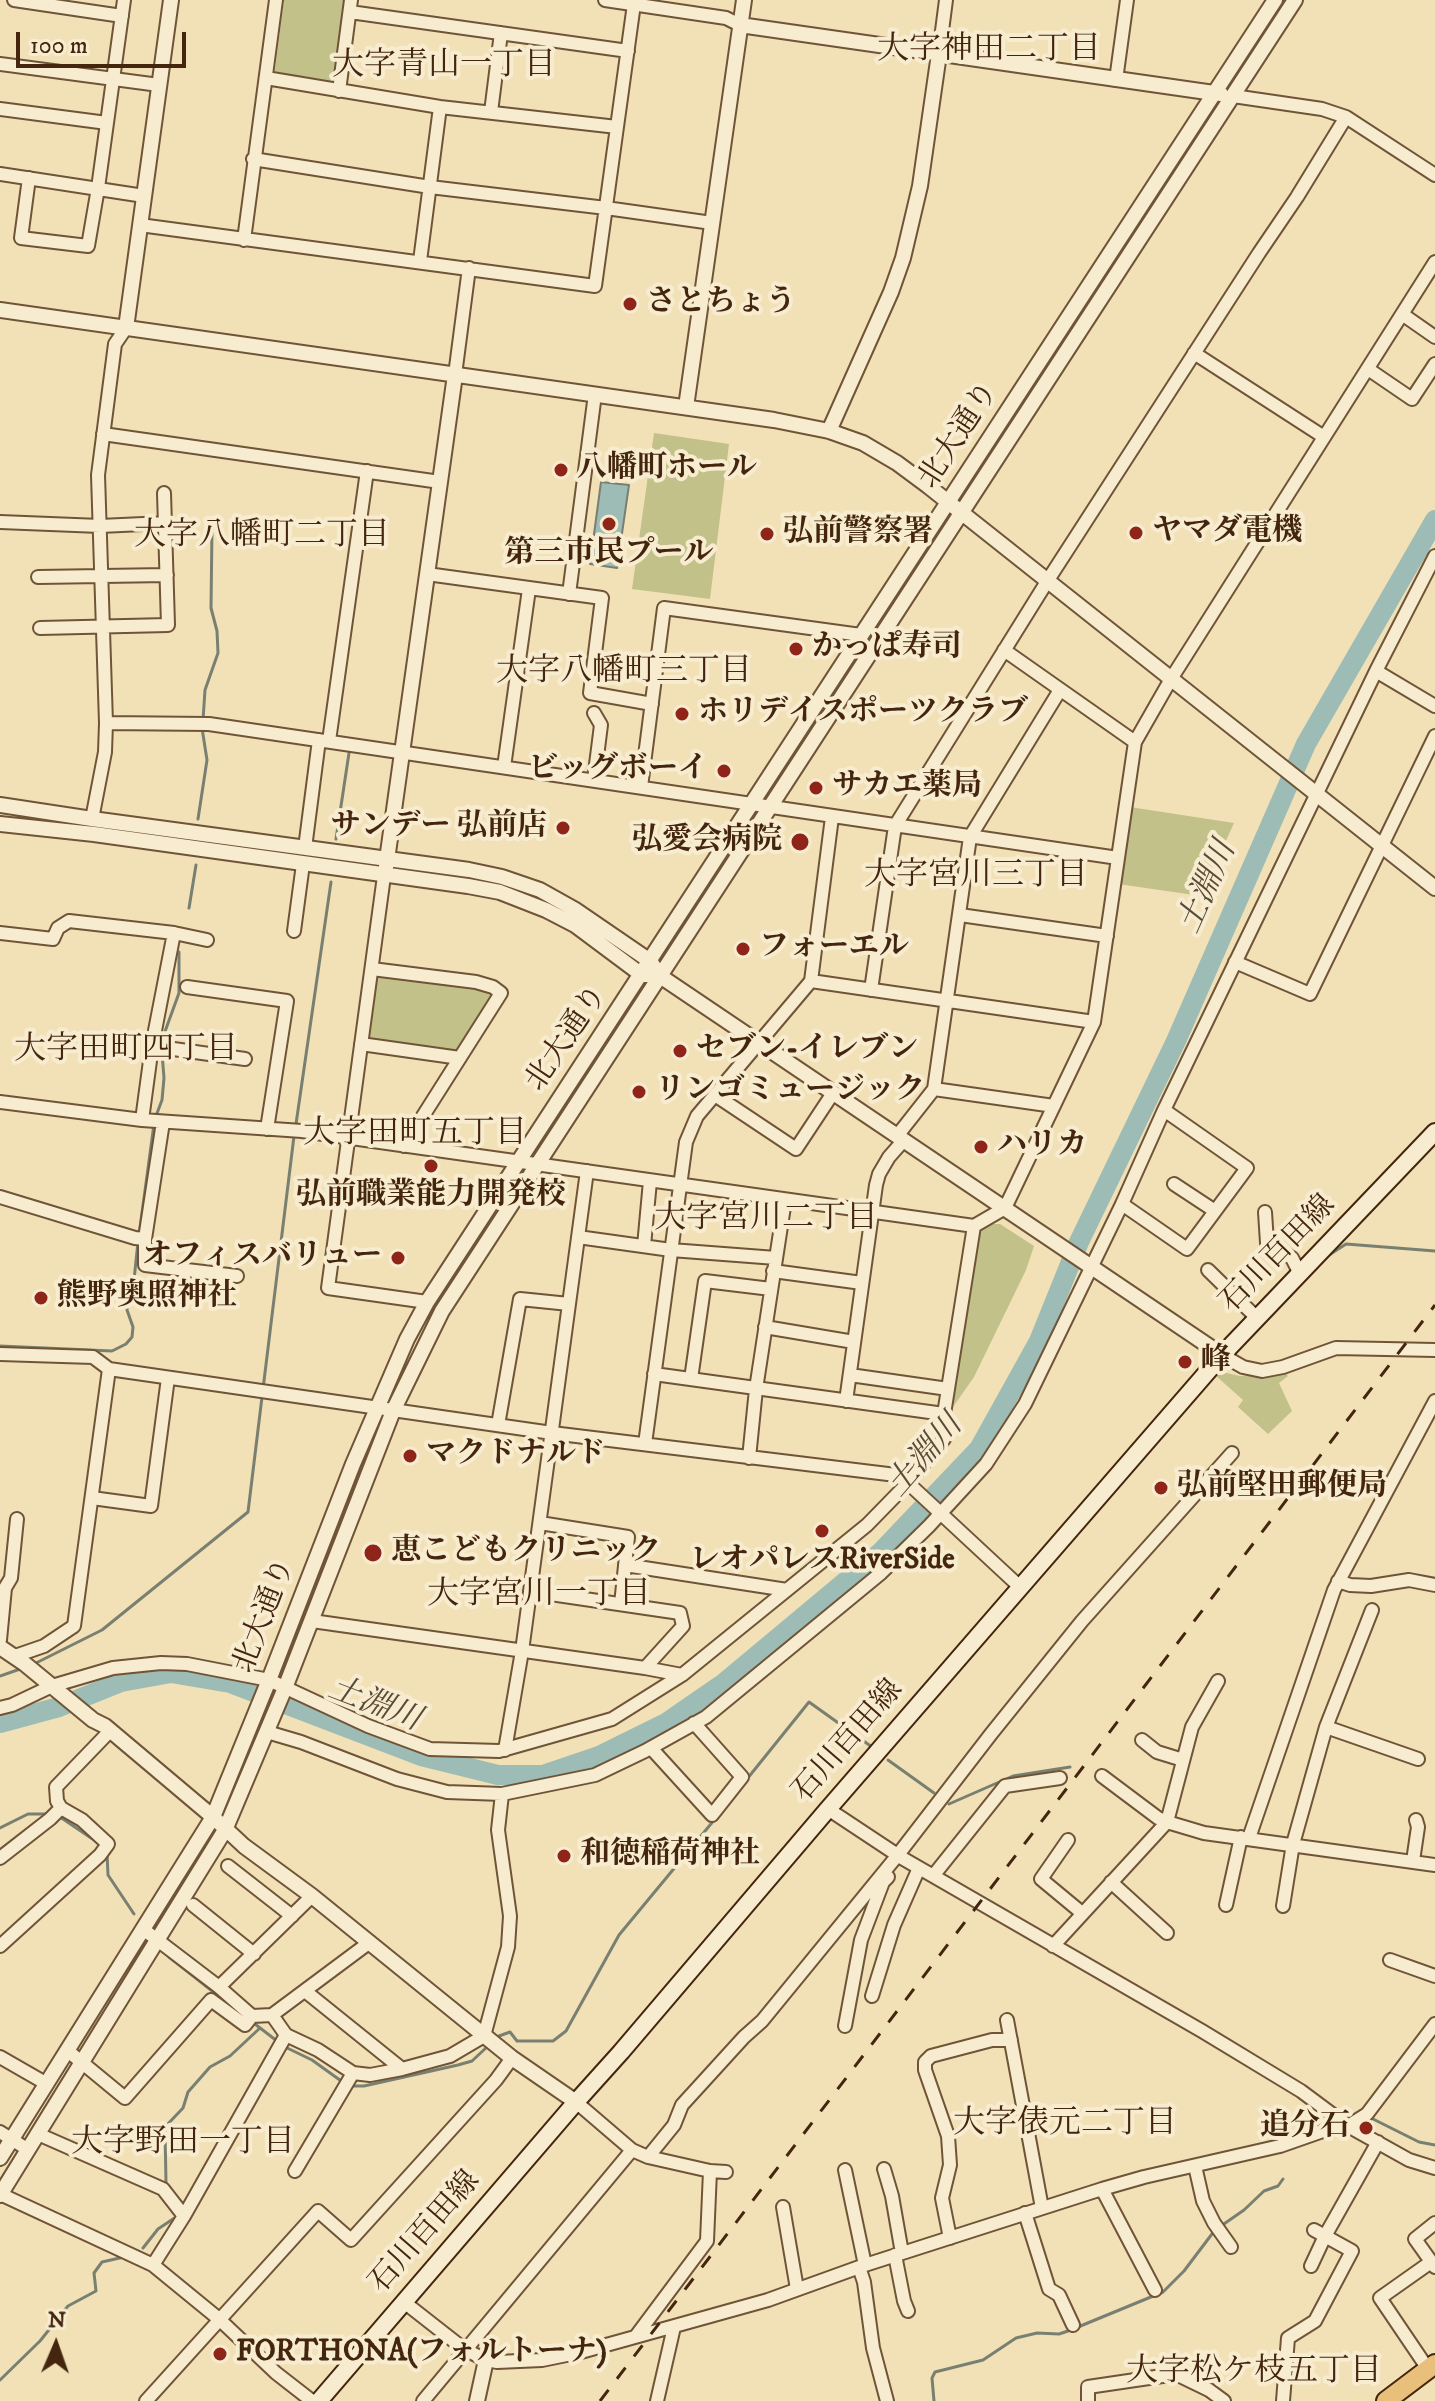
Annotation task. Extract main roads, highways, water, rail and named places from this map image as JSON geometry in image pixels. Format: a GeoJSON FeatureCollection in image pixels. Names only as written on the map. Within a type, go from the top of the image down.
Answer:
{"type":"FeatureCollection","features":[{"type":"Feature","properties":{"kind":"main road","name":"石川百田線"},"geometry":{"type":"LineString","coordinates":[[319,2401],[1222,1355],[1435,1132]]}},
{"type":"Feature","properties":{"kind":"main road"},"geometry":{"type":"LineString","coordinates":[[1386,2401],[1433,2371]]}},
{"type":"Feature","properties":{"kind":"main road"},"geometry":{"type":"LineString","coordinates":[[1407,2401],[1433,2371]]}},
{"type":"Feature","properties":{"kind":"water","name":"第三市民プール"},"geometry":{"type":"Polygon","coordinates":[[[601,482],[629,485],[617,568],[590,564],[601,482]]]}},
{"type":"Feature","properties":{"kind":"waterway","name":"土淵川"},"geometry":{"type":"LineString","coordinates":[[0,1723],[59,1707],[121,1682],[171,1673],[230,1683],[421,1756],[498,1775],[543,1775],[599,1756],[666,1723],[724,1683],[881,1552],[979,1449],[1039,1341],[1079,1242],[1176,1041],[1306,744],[1435,520]]}},
{"type":"Feature","properties":{"kind":"waterway"},"geometry":{"type":"LineString","coordinates":[[203,720],[205,690],[218,653],[211,608],[212,527]]}},
{"type":"Feature","properties":{"kind":"waterway"},"geometry":{"type":"LineString","coordinates":[[198,819],[207,760],[202,728]]}},
{"type":"Feature","properties":{"kind":"waterway"},"geometry":{"type":"LineString","coordinates":[[336,839],[349,753]]}},
{"type":"Feature","properties":{"kind":"waterway"},"geometry":{"type":"LineString","coordinates":[[189,908],[196,865]]}},
{"type":"Feature","properties":{"kind":"waterway"},"geometry":{"type":"LineString","coordinates":[[296,1124],[331,882]]}},
{"type":"Feature","properties":{"kind":"waterway"},"geometry":{"type":"LineString","coordinates":[[163,1046],[163,1037],[179,993],[179,952]]}},
{"type":"Feature","properties":{"kind":"waterway"},"geometry":{"type":"LineString","coordinates":[[156,1116],[162,1100],[162,1053]]}},
{"type":"Feature","properties":{"kind":"waterway"},"geometry":{"type":"LineString","coordinates":[[139,1235],[154,1124]]}},
{"type":"Feature","properties":{"kind":"waterway"},"geometry":{"type":"LineString","coordinates":[[263,1389],[294,1136]]}},
{"type":"Feature","properties":{"kind":"waterway"},"geometry":{"type":"LineString","coordinates":[[0,1346],[112,1351],[126,1344],[132,1337],[133,1327],[127,1310],[138,1242]]}},
{"type":"Feature","properties":{"kind":"waterway"},"geometry":{"type":"LineString","coordinates":[[1326,1257],[1346,1244],[1435,1251]]}},
{"type":"Feature","properties":{"kind":"waterway"},"geometry":{"type":"LineString","coordinates":[[34,1664],[102,1630],[248,1512],[262,1397]]}},
{"type":"Feature","properties":{"kind":"waterway"},"geometry":{"type":"LineString","coordinates":[[0,1676],[23,1668]]}},
{"type":"Feature","properties":{"kind":"waterway"},"geometry":{"type":"LineString","coordinates":[[747,1779],[809,1702],[872,1747]]}},
{"type":"Feature","properties":{"kind":"waterway"},"geometry":{"type":"LineString","coordinates":[[888,1760],[934,1793]]}},
{"type":"Feature","properties":{"kind":"waterway"},"geometry":{"type":"LineString","coordinates":[[949,1804],[1013,1776],[1070,1767]]}},
{"type":"Feature","properties":{"kind":"waterway"},"geometry":{"type":"LineString","coordinates":[[0,1828],[28,1814],[49,1814]]}},
{"type":"Feature","properties":{"kind":"waterway"},"geometry":{"type":"LineString","coordinates":[[60,1817],[100,1844]]}},
{"type":"Feature","properties":{"kind":"waterway"},"geometry":{"type":"LineString","coordinates":[[499,2036],[510,2032],[517,2041],[553,2041],[566,2031],[619,1935],[715,1819]]}},
{"type":"Feature","properties":{"kind":"waterway"},"geometry":{"type":"LineString","coordinates":[[107,1853],[108,1875],[134,1914]]}},
{"type":"Feature","properties":{"kind":"waterway"},"geometry":{"type":"LineString","coordinates":[[169,1957],[235,2009]]}},
{"type":"Feature","properties":{"kind":"waterway"},"geometry":{"type":"LineString","coordinates":[[251,2021],[277,2041]]}},
{"type":"Feature","properties":{"kind":"waterway"},"geometry":{"type":"LineString","coordinates":[[168,2186],[165,2127],[183,2108],[188,2092],[210,2067],[230,2056],[260,2028]]}},
{"type":"Feature","properties":{"kind":"waterway"},"geometry":{"type":"LineString","coordinates":[[283,2046],[312,2060],[344,2083]]}},
{"type":"Feature","properties":{"kind":"waterway"},"geometry":{"type":"LineString","coordinates":[[351,2086],[364,2086],[472,2061],[488,2046]]}},
{"type":"Feature","properties":{"kind":"waterway"},"geometry":{"type":"LineString","coordinates":[[1373,2119],[1419,2142],[1435,2145]]}},
{"type":"Feature","properties":{"kind":"waterway"},"geometry":{"type":"LineString","coordinates":[[1329,2138],[1346,2133]]}},
{"type":"Feature","properties":{"kind":"waterway"},"geometry":{"type":"LineString","coordinates":[[1221,2226],[1264,2191],[1278,2186],[1283,2179]]}},
{"type":"Feature","properties":{"kind":"waterway"},"geometry":{"type":"LineString","coordinates":[[143,2248],[158,2229],[176,2217]]}},
{"type":"Feature","properties":{"kind":"waterway"},"geometry":{"type":"LineString","coordinates":[[1078,2327],[1163,2292],[1184,2271],[1215,2230]]}},
{"type":"Feature","properties":{"kind":"waterway"},"geometry":{"type":"LineString","coordinates":[[0,2380],[40,2341],[68,2306],[96,2291],[94,2273],[102,2262],[124,2257]]}},
{"type":"Feature","properties":{"kind":"waterway"},"geometry":{"type":"LineString","coordinates":[[934,2401],[932,2378],[935,2372],[983,2360],[1016,2338],[1071,2330]]}},
{"type":"Feature","properties":{"kind":"railway"},"geometry":{"type":"LineString","coordinates":[[600,2401],[1435,1305]]}},
{"type":"Feature","properties":{"kind":"place","name":"さとちょう"},"geometry":{"type":"Point","coordinates":[630,304]}},
{"type":"Feature","properties":{"kind":"place","name":"八幡町ホール"},"geometry":{"type":"Point","coordinates":[561,470]}},
{"type":"Feature","properties":{"kind":"place","name":"第三市民プール"},"geometry":{"type":"Point","coordinates":[609,524]}},
{"type":"Feature","properties":{"kind":"place","name":"ヤマダ電機"},"geometry":{"type":"Point","coordinates":[1136,533]}},
{"type":"Feature","properties":{"kind":"place","name":"弘前警察署"},"geometry":{"type":"Point","coordinates":[767,534]}},
{"type":"Feature","properties":{"kind":"place","name":"かっぱ寿司"},"geometry":{"type":"Point","coordinates":[796,649]}},
{"type":"Feature","properties":{"kind":"place","name":"ホリデイスポーツクラブ"},"geometry":{"type":"Point","coordinates":[682,714]}},
{"type":"Feature","properties":{"kind":"place","name":"ビッグボーイ"},"geometry":{"type":"Point","coordinates":[724,771]}},
{"type":"Feature","properties":{"kind":"place","name":"サカエ薬局"},"geometry":{"type":"Point","coordinates":[816,788]}},
{"type":"Feature","properties":{"kind":"place","name":"サンデー 弘前店"},"geometry":{"type":"Point","coordinates":[563,828]}},
{"type":"Feature","properties":{"kind":"place","name":"弘愛会病院"},"geometry":{"type":"Point","coordinates":[800,842]}},
{"type":"Feature","properties":{"kind":"place","name":"フォーエル"},"geometry":{"type":"Point","coordinates":[743,949]}},
{"type":"Feature","properties":{"kind":"place","name":"セブン-イレブン"},"geometry":{"type":"Point","coordinates":[680,1051]}},
{"type":"Feature","properties":{"kind":"place","name":"リンゴミュージック"},"geometry":{"type":"Point","coordinates":[639,1092]}},
{"type":"Feature","properties":{"kind":"place","name":"ハリカ"},"geometry":{"type":"Point","coordinates":[981,1147]}},
{"type":"Feature","properties":{"kind":"place","name":"弘前職業能力開発校"},"geometry":{"type":"Point","coordinates":[431,1166]}},
{"type":"Feature","properties":{"kind":"place","name":"オフィスバリュー"},"geometry":{"type":"Point","coordinates":[398,1258]}},
{"type":"Feature","properties":{"kind":"place","name":"熊野奥照神社"},"geometry":{"type":"Point","coordinates":[41,1298]}},
{"type":"Feature","properties":{"kind":"place","name":"峰"},"geometry":{"type":"Point","coordinates":[1185,1362]}},
{"type":"Feature","properties":{"kind":"place","name":"マクドナルド"},"geometry":{"type":"Point","coordinates":[410,1456]}},
{"type":"Feature","properties":{"kind":"place","name":"弘前堅田郵便局"},"geometry":{"type":"Point","coordinates":[1161,1488]}},
{"type":"Feature","properties":{"kind":"place","name":"レオパレスRiverSide"},"geometry":{"type":"Point","coordinates":[822,1531]}},
{"type":"Feature","properties":{"kind":"place","name":"恵こどもクリニック"},"geometry":{"type":"Point","coordinates":[373,1553]}},
{"type":"Feature","properties":{"kind":"place","name":"和徳稲荷神社"},"geometry":{"type":"Point","coordinates":[564,1856]}},
{"type":"Feature","properties":{"kind":"place","name":"追分石"},"geometry":{"type":"Point","coordinates":[1366,2128]}},
{"type":"Feature","properties":{"kind":"place","name":"FORTHONA(フォルトーナ)"},"geometry":{"type":"Point","coordinates":[220,2354]}},
{"type":"Feature","properties":{"kind":"district","name":"大字神田二丁目"},"geometry":{"type":"Point","coordinates":[989,51]}},
{"type":"Feature","properties":{"kind":"district","name":"大字青山一丁目"},"geometry":{"type":"Point","coordinates":[444,67]}},
{"type":"Feature","properties":{"kind":"district","name":"大字八幡町二丁目"},"geometry":{"type":"Point","coordinates":[262,537]}},
{"type":"Feature","properties":{"kind":"district","name":"大字八幡町三丁目"},"geometry":{"type":"Point","coordinates":[624,673]}},
{"type":"Feature","properties":{"kind":"district","name":"大字宮川三丁目"},"geometry":{"type":"Point","coordinates":[976,877]}},
{"type":"Feature","properties":{"kind":"district","name":"大字田町四丁目"},"geometry":{"type":"Point","coordinates":[126,1051]}},
{"type":"Feature","properties":{"kind":"district","name":"大字田町五丁目"},"geometry":{"type":"Point","coordinates":[415,1135]}},
{"type":"Feature","properties":{"kind":"district","name":"大字宮川二丁目"},"geometry":{"type":"Point","coordinates":[766,1220]}},
{"type":"Feature","properties":{"kind":"district","name":"大字宮川一丁目"},"geometry":{"type":"Point","coordinates":[539,1596]}},
{"type":"Feature","properties":{"kind":"district","name":"大字俵元二丁目"},"geometry":{"type":"Point","coordinates":[1065,2125]}},
{"type":"Feature","properties":{"kind":"district","name":"大字野田一丁目"},"geometry":{"type":"Point","coordinates":[183,2144]}},
{"type":"Feature","properties":{"kind":"district","name":"大字松ケ枝五丁目"},"geometry":{"type":"Point","coordinates":[1254,2373]}}]}
